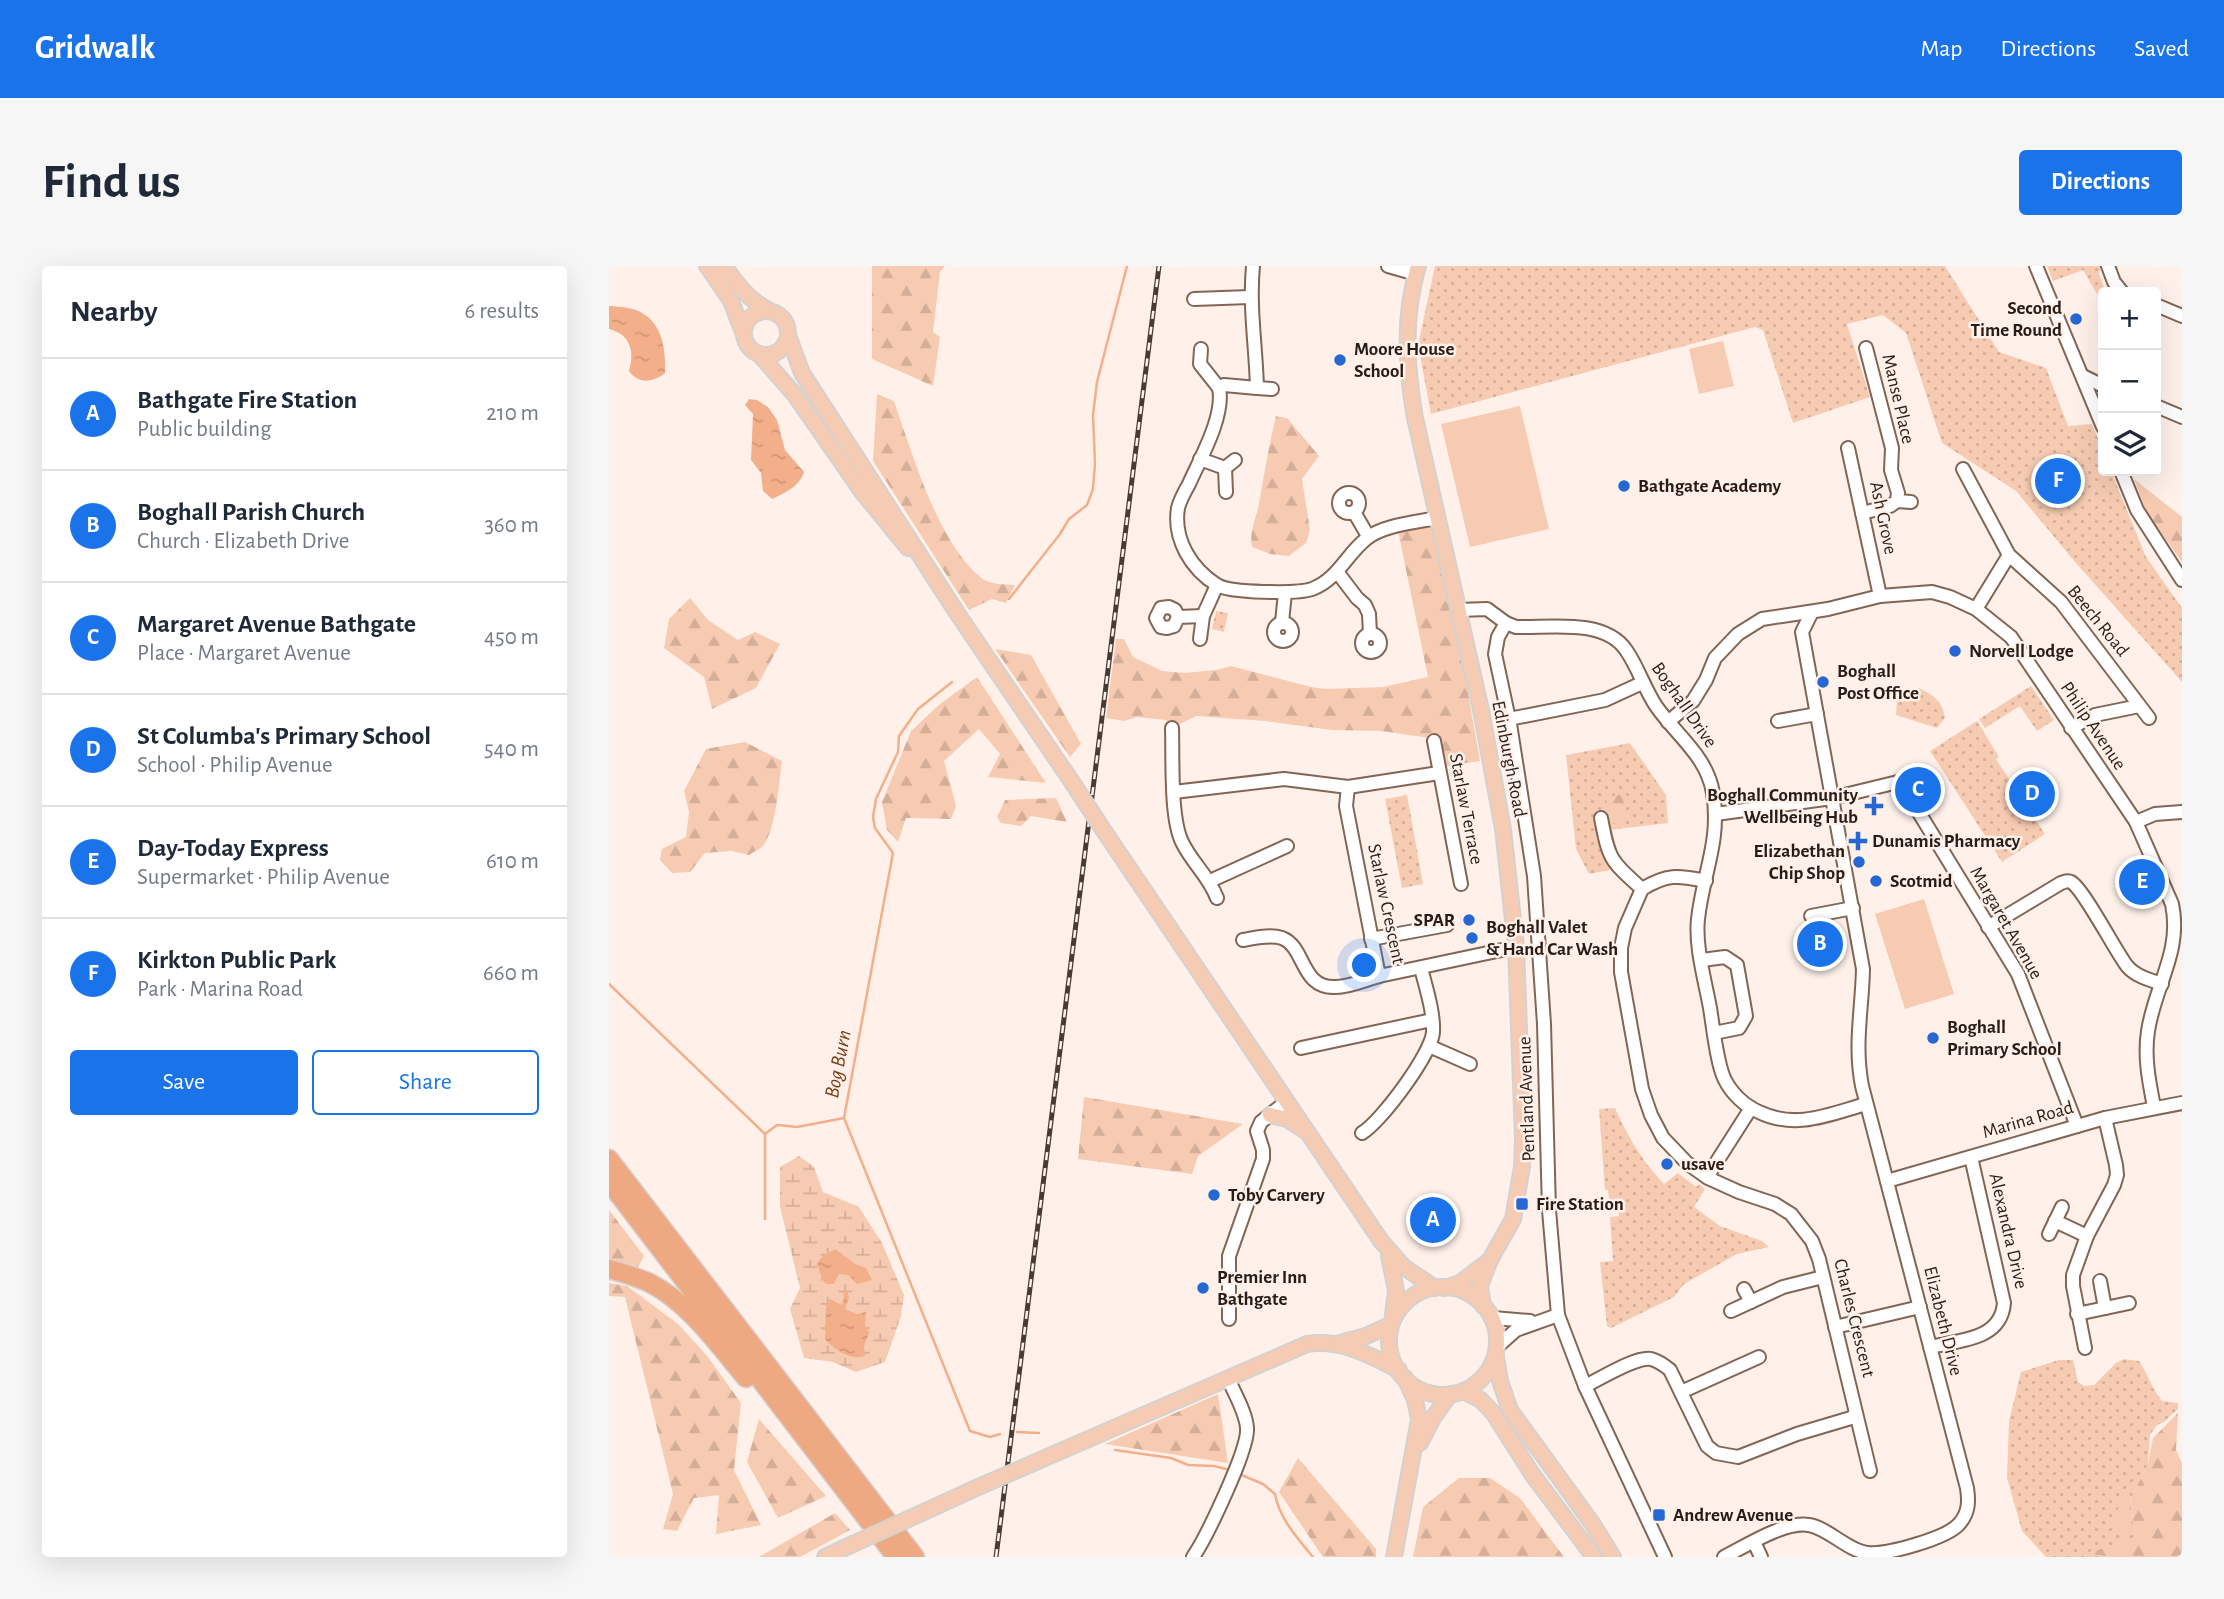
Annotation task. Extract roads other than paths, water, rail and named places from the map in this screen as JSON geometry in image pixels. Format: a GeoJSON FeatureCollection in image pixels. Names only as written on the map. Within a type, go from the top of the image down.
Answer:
{"type":"FeatureCollection","features":[{"type":"Feature","properties":{"kind":"highway"},"geometry":{"type":"LineString","coordinates":[[609,1159],[915,1557]]}},
{"type":"Feature","properties":{"kind":"highway"},"geometry":{"type":"LineString","coordinates":[[609,1182],[896,1557]]}},
{"type":"Feature","properties":{"kind":"highway"},"geometry":{"type":"LineString","coordinates":[[609,1269],[651,1284],[690,1314],[868,1518]]}},
{"type":"Feature","properties":{"kind":"main road"},"geometry":{"type":"LineString","coordinates":[[707,266],[737,314],[750,348],[760,355],[801,403],[869,501],[943,590]]}},
{"type":"Feature","properties":{"kind":"main road"},"geometry":{"type":"LineString","coordinates":[[724,266],[755,304],[785,322],[802,373],[943,590],[1387,1250],[1404,1267],[1439,1288],[1459,1291],[1476,1299],[1493,1318],[1498,1331],[1500,1381],[1510,1410],[1592,1523],[1613,1557]]}},
{"type":"Feature","properties":{"kind":"main road","name":"Edinburgh Road"},"geometry":{"type":"LineString","coordinates":[[1417,270],[1407,326],[1407,370],[1415,418],[1481,710],[1503,829],[1516,947],[1522,1167],[1513,1219],[1490,1260],[1480,1286],[1483,1306]]}},
{"type":"Feature","properties":{"kind":"main road"},"geometry":{"type":"LineString","coordinates":[[745,340],[746,325],[753,316],[763,312],[774,313]]}},
{"type":"Feature","properties":{"kind":"main road"},"geometry":{"type":"LineString","coordinates":[[760,355],[779,352],[787,342],[788,335]]}},
{"type":"Feature","properties":{"kind":"main road"},"geometry":{"type":"LineString","coordinates":[[1270,1115],[1287,1119],[1308,1133]]}},
{"type":"Feature","properties":{"kind":"main road"},"geometry":{"type":"LineString","coordinates":[[1387,1250],[1397,1290],[1389,1347],[1392,1361],[1415,1400],[1419,1419],[1414,1460],[1394,1557]]}},
{"type":"Feature","properties":{"kind":"main road","name":"Edinburgh Road"},"geometry":{"type":"LineString","coordinates":[[1439,1288],[1460,1283],[1490,1260]]}},
{"type":"Feature","properties":{"kind":"main road"},"geometry":{"type":"LineString","coordinates":[[1339,1344],[1366,1336],[1392,1321],[1402,1304],[1413,1296],[1439,1288]]}},
{"type":"Feature","properties":{"kind":"main road"},"geometry":{"type":"LineString","coordinates":[[825,1557],[1307,1343],[1326,1341],[1371,1356],[1428,1391],[1457,1392],[1481,1400],[1495,1414],[1532,1475],[1594,1557]]}},
{"type":"Feature","properties":{"kind":"main road"},"geometry":{"type":"LineString","coordinates":[[1414,1460],[1433,1418],[1457,1392],[1479,1382],[1489,1371],[1497,1351]]}},
{"type":"Feature","properties":{"kind":"street"},"geometry":{"type":"LineString","coordinates":[[1253,266],[1250,297],[1256,345],[1257,388]]}},
{"type":"Feature","properties":{"kind":"street"},"geometry":{"type":"LineString","coordinates":[[1388,266],[1417,270]]}},
{"type":"Feature","properties":{"kind":"street"},"geometry":{"type":"LineString","coordinates":[[2036,266],[2083,376],[2098,401]]}},
{"type":"Feature","properties":{"kind":"street"},"geometry":{"type":"LineString","coordinates":[[2108,266],[2118,287]]}},
{"type":"Feature","properties":{"kind":"street"},"geometry":{"type":"LineString","coordinates":[[1193,299],[1210,292],[1250,297]]}},
{"type":"Feature","properties":{"kind":"street"},"geometry":{"type":"LineString","coordinates":[[2161,307],[2182,316]]}},
{"type":"Feature","properties":{"kind":"street","name":"Manse Place"},"geometry":{"type":"LineString","coordinates":[[1866,348],[1892,448],[1891,470],[1898,493],[1897,501]]}},
{"type":"Feature","properties":{"kind":"street"},"geometry":{"type":"LineString","coordinates":[[1201,349],[1200,364],[1219,388],[1220,395],[1217,416],[1178,507],[1178,534],[1188,559],[1217,585],[1285,593],[1313,589],[1338,573],[1351,553],[1368,536],[1397,526],[1437,518]]}},
{"type":"Feature","properties":{"kind":"street"},"geometry":{"type":"LineString","coordinates":[[2083,376],[2098,384]]}},
{"type":"Feature","properties":{"kind":"street"},"geometry":{"type":"LineString","coordinates":[[1219,388],[1224,385],[1272,389]]}},
{"type":"Feature","properties":{"kind":"street"},"geometry":{"type":"LineString","coordinates":[[2161,408],[2182,417]]}},
{"type":"Feature","properties":{"kind":"street","name":"Ash Grove"},"geometry":{"type":"LineString","coordinates":[[1848,448],[1880,596]]}},
{"type":"Feature","properties":{"kind":"street"},"geometry":{"type":"LineString","coordinates":[[1200,459],[1230,464],[1226,492]]}},
{"type":"Feature","properties":{"kind":"street","name":"Beech Road"},"geometry":{"type":"LineString","coordinates":[[1963,470],[2009,555],[2061,602],[2150,718]]}},
{"type":"Feature","properties":{"kind":"street"},"geometry":{"type":"LineString","coordinates":[[2123,476],[2137,510],[2182,580]]}},
{"type":"Feature","properties":{"kind":"street"},"geometry":{"type":"LineString","coordinates":[[1862,513],[1890,506],[1897,501],[1911,502]]}},
{"type":"Feature","properties":{"kind":"street"},"geometry":{"type":"LineString","coordinates":[[1354,512],[1368,536]]}},
{"type":"Feature","properties":{"kind":"street"},"geometry":{"type":"LineString","coordinates":[[1976,609],[2009,555]]}},
{"type":"Feature","properties":{"kind":"street"},"geometry":{"type":"LineString","coordinates":[[1338,573],[1365,605],[1369,614],[1370,634]]}},
{"type":"Feature","properties":{"kind":"street"},"geometry":{"type":"LineString","coordinates":[[1200,639],[1203,616],[1217,585]]}},
{"type":"Feature","properties":{"kind":"street","name":"Philip Avenue"},"geometry":{"type":"LineString","coordinates":[[1668,722],[1693,701],[1715,659],[1738,634],[1762,619],[1794,612],[1812,612],[1880,596],[1932,592],[1976,609],[2011,637],[2136,822],[2167,890],[2175,918],[2174,944],[2148,1028],[2146,1050],[2154,1107]]}},
{"type":"Feature","properties":{"kind":"street"},"geometry":{"type":"LineString","coordinates":[[1282,622],[1285,593]]}},
{"type":"Feature","properties":{"kind":"street","name":"Boghall Drive"},"geometry":{"type":"LineString","coordinates":[[1459,610],[1487,609],[1516,627],[1588,629],[1617,640],[1668,722],[1700,760],[1713,791],[1716,814],[1714,846],[1698,923],[1702,960],[1724,1079],[1737,1097],[1751,1108],[1786,1122],[1806,1121],[1867,1104]]}},
{"type":"Feature","properties":{"kind":"street","name":"Elizabeth Drive"},"geometry":{"type":"LineString","coordinates":[[1724,1557],[1786,1527],[1810,1525],[1866,1553],[1891,1550],[1949,1533],[1961,1522],[1969,1504],[1857,1061],[1863,969],[1803,632],[1812,612]]}},
{"type":"Feature","properties":{"kind":"street"},"geometry":{"type":"LineString","coordinates":[[1178,617],[1203,616]]}},
{"type":"Feature","properties":{"kind":"street","name":"Pentland Avenue"},"geometry":{"type":"LineString","coordinates":[[1506,623],[1498,637],[1495,654],[1509,719],[1534,877],[1544,1024],[1549,1210],[1558,1315],[1585,1387],[1665,1557]]}},
{"type":"Feature","properties":{"kind":"street"},"geometry":{"type":"LineString","coordinates":[[1509,719],[1605,700],[1642,683]]}},
{"type":"Feature","properties":{"kind":"street"},"geometry":{"type":"LineString","coordinates":[[2071,729],[2095,715],[2139,706]]}},
{"type":"Feature","properties":{"kind":"street"},"geometry":{"type":"LineString","coordinates":[[1778,721],[1817,714]]}},
{"type":"Feature","properties":{"kind":"street"},"geometry":{"type":"LineString","coordinates":[[1172,728],[1178,827],[1182,842],[1210,881],[1217,898]]}},
{"type":"Feature","properties":{"kind":"street","name":"Starlaw Terrace"},"geometry":{"type":"LineString","coordinates":[[1434,741],[1458,884]]}},
{"type":"Feature","properties":{"kind":"street"},"geometry":{"type":"LineString","coordinates":[[1174,792],[1284,779],[1348,787],[1439,774]]}},
{"type":"Feature","properties":{"kind":"street","name":"Margaret Avenue"},"geometry":{"type":"LineString","coordinates":[[1832,797],[1875,789],[1892,782],[1902,785],[2018,974],[2077,1126]]}},
{"type":"Feature","properties":{"kind":"street","name":"Starlaw Crescent"},"geometry":{"type":"LineString","coordinates":[[1348,787],[1346,806],[1379,976],[1516,947]]}},
{"type":"Feature","properties":{"kind":"street"},"geometry":{"type":"LineString","coordinates":[[1716,814],[1832,797]]}},
{"type":"Feature","properties":{"kind":"street"},"geometry":{"type":"LineString","coordinates":[[2136,822],[2155,814],[2182,812]]}},
{"type":"Feature","properties":{"kind":"street"},"geometry":{"type":"LineString","coordinates":[[1601,818],[1608,854],[1641,889],[1669,876],[1706,881]]}},
{"type":"Feature","properties":{"kind":"street"},"geometry":{"type":"LineString","coordinates":[[1210,881],[1287,846]]}},
{"type":"Feature","properties":{"kind":"street"},"geometry":{"type":"LineString","coordinates":[[1988,927],[2068,881],[2074,883],[2079,890],[2128,968],[2144,978],[2162,984]]}},
{"type":"Feature","properties":{"kind":"street","name":"Charles Crescent"},"geometry":{"type":"LineString","coordinates":[[1641,889],[1625,928],[1621,948],[1621,971],[1642,1089],[1651,1115],[1663,1138],[1686,1163],[1707,1177],[1739,1192],[1775,1204],[1791,1214],[1812,1241],[1857,1408],[1856,1414],[1870,1471]]}},
{"type":"Feature","properties":{"kind":"street"},"geometry":{"type":"LineString","coordinates":[[1811,916],[1853,908]]}},
{"type":"Feature","properties":{"kind":"street"},"geometry":{"type":"LineString","coordinates":[[1371,939],[1447,925]]}},
{"type":"Feature","properties":{"kind":"street"},"geometry":{"type":"LineString","coordinates":[[1243,940],[1270,937],[1284,939],[1295,950],[1310,977],[1322,985],[1336,987],[1379,976]]}},
{"type":"Feature","properties":{"kind":"street"},"geometry":{"type":"LineString","coordinates":[[1702,960],[1725,957],[1737,965],[1746,1016],[1739,1028],[1714,1032]]}},
{"type":"Feature","properties":{"kind":"street"},"geometry":{"type":"LineString","coordinates":[[1370,1131],[1392,1104],[1429,1046],[1433,1035],[1421,968]]}},
{"type":"Feature","properties":{"kind":"street"},"geometry":{"type":"LineString","coordinates":[[1310,1049],[1432,1020]]}},
{"type":"Feature","properties":{"kind":"street"},"geometry":{"type":"LineString","coordinates":[[1429,1046],[1470,1064]]}},
{"type":"Feature","properties":{"kind":"street"},"geometry":{"type":"LineString","coordinates":[[1270,1115],[1276,1085]]}},
{"type":"Feature","properties":{"kind":"street"},"geometry":{"type":"LineString","coordinates":[[1229,1319],[1230,1256],[1263,1159],[1257,1131],[1261,1122],[1287,1101]]}},
{"type":"Feature","properties":{"kind":"street","name":"Marina Road"},"geometry":{"type":"LineString","coordinates":[[1887,1181],[2105,1118],[2182,1103]]}},
{"type":"Feature","properties":{"kind":"street"},"geometry":{"type":"LineString","coordinates":[[1707,1177],[1751,1108]]}},
{"type":"Feature","properties":{"kind":"street"},"geometry":{"type":"LineString","coordinates":[[2085,1348],[2073,1286],[2074,1268],[2087,1236],[2114,1185],[2116,1165],[2105,1118]]}},
{"type":"Feature","properties":{"kind":"street","name":"Alexandra Drive"},"geometry":{"type":"LineString","coordinates":[[1930,1347],[1989,1332],[2000,1322],[2003,1314],[2004,1303],[1971,1157]]}},
{"type":"Feature","properties":{"kind":"street"},"geometry":{"type":"LineString","coordinates":[[2049,1234],[2062,1207]]}},
{"type":"Feature","properties":{"kind":"street"},"geometry":{"type":"LineString","coordinates":[[2055,1221],[2087,1236]]}},
{"type":"Feature","properties":{"kind":"street"},"geometry":{"type":"LineString","coordinates":[[1731,1311],[1783,1287],[1823,1277]]}},
{"type":"Feature","properties":{"kind":"street"},"geometry":{"type":"LineString","coordinates":[[2099,1281],[2105,1308]]}},
{"type":"Feature","properties":{"kind":"street"},"geometry":{"type":"LineString","coordinates":[[1744,1289],[1751,1301]]}},
{"type":"Feature","properties":{"kind":"street"},"geometry":{"type":"LineString","coordinates":[[2077,1314],[2129,1303]]}},
{"type":"Feature","properties":{"kind":"street"},"geometry":{"type":"LineString","coordinates":[[1835,1327],[1920,1307]]}},
{"type":"Feature","properties":{"kind":"street"},"geometry":{"type":"LineString","coordinates":[[1497,1351],[1516,1330],[1558,1315]]}},
{"type":"Feature","properties":{"kind":"street"},"geometry":{"type":"LineString","coordinates":[[1493,1318],[1538,1321]]}},
{"type":"Feature","properties":{"kind":"street"},"geometry":{"type":"LineString","coordinates":[[1681,1392],[1759,1357]]}},
{"type":"Feature","properties":{"kind":"street"},"geometry":{"type":"LineString","coordinates":[[1585,1387],[1640,1360],[1651,1359],[1663,1363],[1670,1370],[1707,1446],[1716,1453],[1738,1457],[1856,1414]]}},
{"type":"Feature","properties":{"kind":"street"},"geometry":{"type":"LineString","coordinates":[[1193,1557],[1234,1472],[1247,1438],[1247,1426],[1229,1377]]}},
{"type":"Feature","properties":{"kind":"street"},"geometry":{"type":"LineString","coordinates":[[1754,1542],[1761,1557]]}},
{"type":"Feature","properties":{"kind":"water"},"geometry":{"type":"Polygon","coordinates":[[[609,306],[638,311],[655,324],[664,348],[665,373],[647,381],[637,378],[629,371],[631,350],[622,335],[609,329],[609,306]]]}},
{"type":"Feature","properties":{"kind":"water"},"geometry":{"type":"Polygon","coordinates":[[[749,399],[757,400],[768,407],[777,420],[785,450],[804,472],[795,485],[772,499],[763,491],[761,473],[751,460],[753,414],[745,405],[749,399]]]}},
{"type":"Feature","properties":{"kind":"water"},"geometry":{"type":"Polygon","coordinates":[[[835,1249],[855,1264],[866,1268],[872,1280],[857,1284],[848,1275],[839,1274],[834,1284],[826,1284],[817,1263],[835,1249]]]}},
{"type":"Feature","properties":{"kind":"water"},"geometry":{"type":"Polygon","coordinates":[[[843,1290],[847,1291],[849,1297],[845,1309],[857,1314],[866,1312],[865,1326],[869,1333],[864,1346],[865,1356],[854,1357],[843,1353],[825,1339],[826,1306],[830,1299],[842,1305],[843,1290]]]}},
{"type":"Feature","properties":{"kind":"waterway"},"geometry":{"type":"LineString","coordinates":[[1009,599],[1069,519],[1087,505],[1093,489],[1093,415],[1097,382],[1127,266]]}},
{"type":"Feature","properties":{"kind":"waterway","name":"Bog Burn"},"geometry":{"type":"LineString","coordinates":[[952,682],[918,709],[899,736],[898,752],[876,799],[873,817],[875,828],[893,853],[844,1118],[970,1431],[990,1437],[1000,1434]]}},
{"type":"Feature","properties":{"kind":"waterway"},"geometry":{"type":"LineString","coordinates":[[609,984],[765,1134]]}},
{"type":"Feature","properties":{"kind":"waterway"},"geometry":{"type":"LineString","coordinates":[[765,1219],[765,1134],[777,1125],[797,1127],[844,1118]]}},
{"type":"Feature","properties":{"kind":"waterway"},"geometry":{"type":"LineString","coordinates":[[1017,1432],[1039,1433]]}},
{"type":"Feature","properties":{"kind":"waterway"},"geometry":{"type":"LineString","coordinates":[[1115,1450],[1171,1458],[1188,1465],[1230,1470]]}},
{"type":"Feature","properties":{"kind":"waterway"},"geometry":{"type":"LineString","coordinates":[[1239,1474],[1263,1484],[1275,1494],[1285,1520],[1313,1557]]}},
{"type":"Feature","properties":{"kind":"railway"},"geometry":{"type":"LineString","coordinates":[[996,1557],[1159,266]]}},
{"type":"Feature","properties":{"kind":"place","name":"Second Time Round"},"geometry":{"type":"Point","coordinates":[2076,319]}},
{"type":"Feature","properties":{"kind":"place","name":"Moore House School"},"geometry":{"type":"Point","coordinates":[1340,360]}},
{"type":"Feature","properties":{"kind":"place","name":"Kirkton Public Park"},"geometry":{"type":"Point","coordinates":[2058,481]}},
{"type":"Feature","properties":{"kind":"place","name":"Bathgate Academy"},"geometry":{"type":"Point","coordinates":[1624,486]}},
{"type":"Feature","properties":{"kind":"place","name":"Norvell Lodge"},"geometry":{"type":"Point","coordinates":[1955,651]}},
{"type":"Feature","properties":{"kind":"place","name":"Boghall Post Office"},"geometry":{"type":"Point","coordinates":[1823,682]}},
{"type":"Feature","properties":{"kind":"place","name":"Margaret Avenue Bathgate"},"geometry":{"type":"Point","coordinates":[1918,790]}},
{"type":"Feature","properties":{"kind":"place","name":"St Columba's Primary School"},"geometry":{"type":"Point","coordinates":[2032,794]}},
{"type":"Feature","properties":{"kind":"place","name":"Boghall Community Wellbeing Hub"},"geometry":{"type":"Point","coordinates":[1874,806]}},
{"type":"Feature","properties":{"kind":"place","name":"Dunamis Pharmacy"},"geometry":{"type":"Point","coordinates":[1858,841]}},
{"type":"Feature","properties":{"kind":"place","name":"Elizabethan Chip Shop"},"geometry":{"type":"Point","coordinates":[1859,862]}},
{"type":"Feature","properties":{"kind":"place","name":"Scotmid"},"geometry":{"type":"Point","coordinates":[1876,881]}},
{"type":"Feature","properties":{"kind":"place","name":"Day-Today Express"},"geometry":{"type":"Point","coordinates":[2142,882]}},
{"type":"Feature","properties":{"kind":"place","name":"SPAR"},"geometry":{"type":"Point","coordinates":[1469,920]}},
{"type":"Feature","properties":{"kind":"place","name":"Boghall Valet & Hand Car Wash"},"geometry":{"type":"Point","coordinates":[1472,938]}},
{"type":"Feature","properties":{"kind":"place","name":"Boghall Parish Church"},"geometry":{"type":"Point","coordinates":[1820,944]}},
{"type":"Feature","properties":{"kind":"place","name":"Boghall Primary School"},"geometry":{"type":"Point","coordinates":[1933,1038]}},
{"type":"Feature","properties":{"kind":"place","name":"usave"},"geometry":{"type":"Point","coordinates":[1667,1164]}},
{"type":"Feature","properties":{"kind":"place","name":"Toby Carvery"},"geometry":{"type":"Point","coordinates":[1214,1195]}},
{"type":"Feature","properties":{"kind":"place","name":"Fire Station"},"geometry":{"type":"Point","coordinates":[1522,1204]}},
{"type":"Feature","properties":{"kind":"place","name":"Bathgate Fire Station"},"geometry":{"type":"Point","coordinates":[1433,1220]}},
{"type":"Feature","properties":{"kind":"place","name":"Premier Inn Bathgate"},"geometry":{"type":"Point","coordinates":[1203,1288]}},
{"type":"Feature","properties":{"kind":"place","name":"Andrew Avenue"},"geometry":{"type":"Point","coordinates":[1659,1515]}}]}
